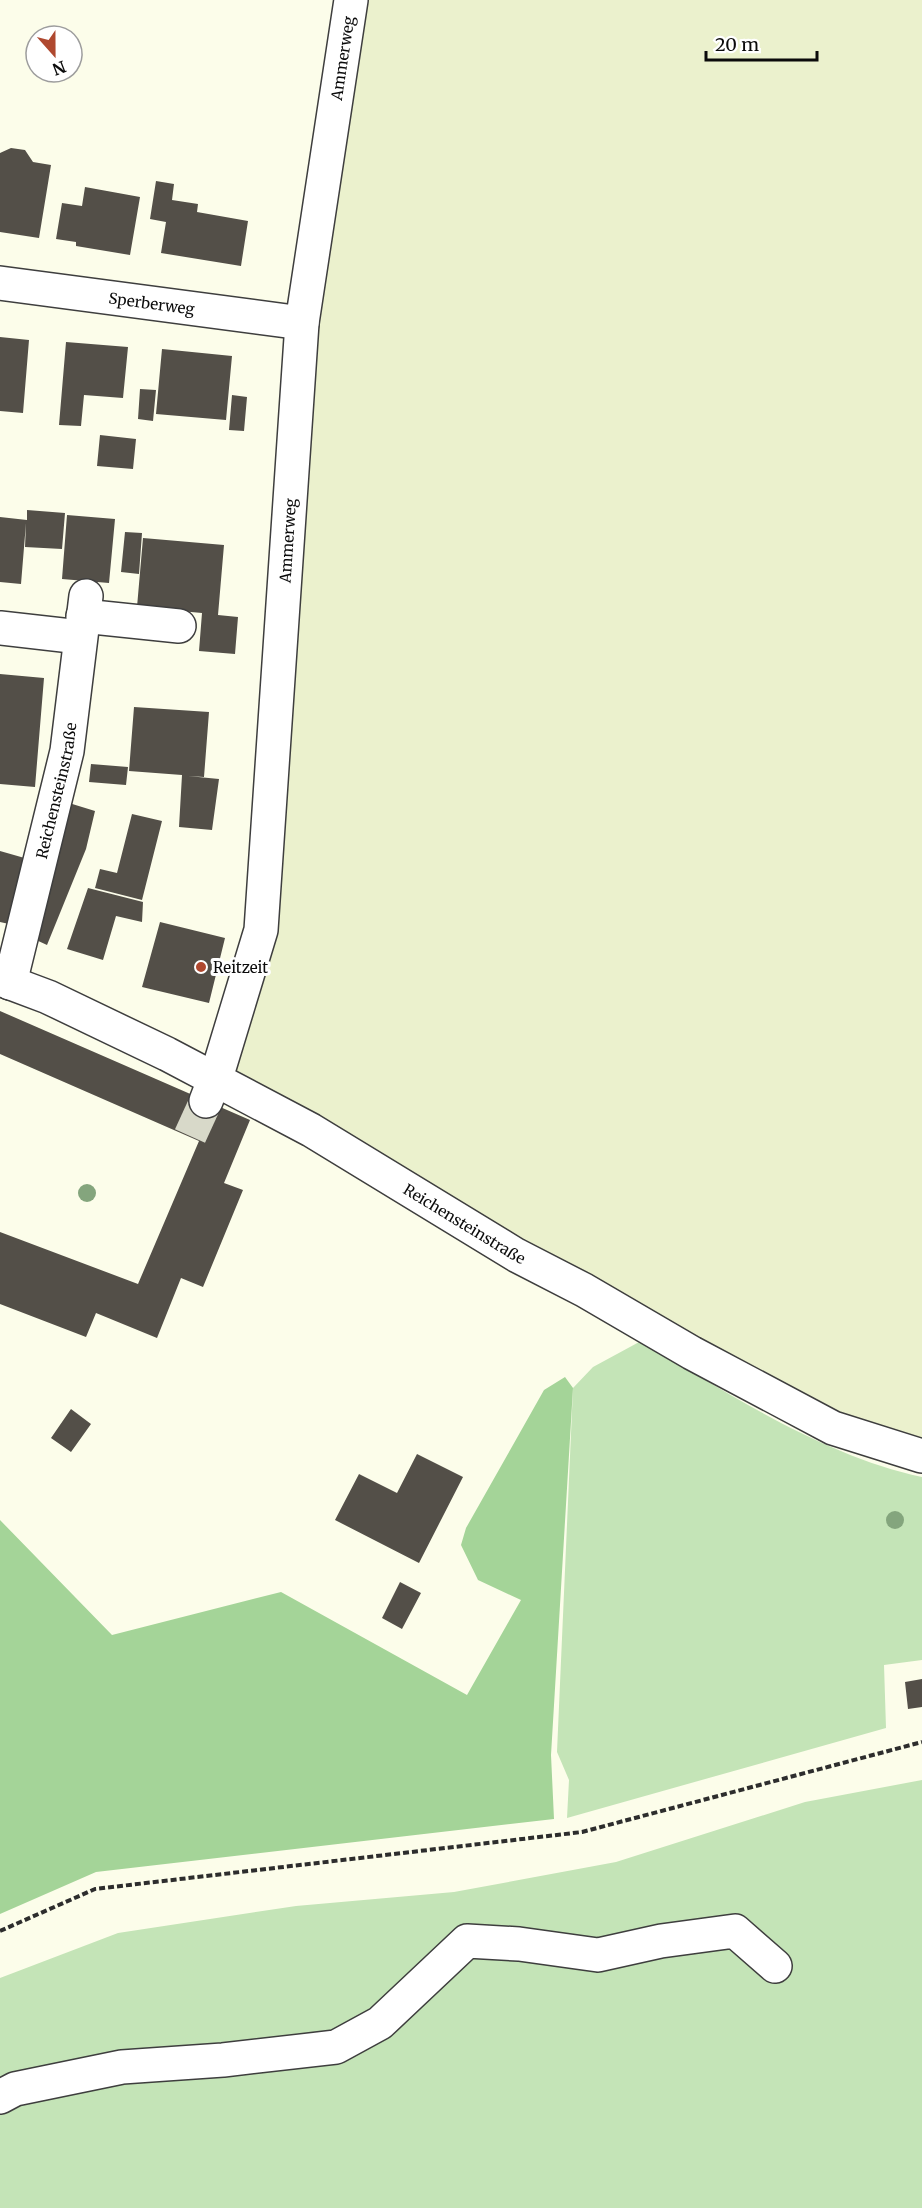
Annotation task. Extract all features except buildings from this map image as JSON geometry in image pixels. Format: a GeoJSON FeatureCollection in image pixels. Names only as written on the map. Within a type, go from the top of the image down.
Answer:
{"type":"FeatureCollection","features":[{"type":"Feature","properties":{"kind":"street","name":"Ammerweg"},"geometry":{"type":"LineString","coordinates":[[210,1090],[261,930],[302,323],[351,0]]}},
{"type":"Feature","properties":{"kind":"street","name":"Sperberweg"},"geometry":{"type":"LineString","coordinates":[[0,283],[302,323]]}},
{"type":"Feature","properties":{"kind":"street","name":"Reichensteinstraße"},"geometry":{"type":"LineString","coordinates":[[83,616],[67,751],[5,981],[48,997],[210,1090],[311,1130],[516,1254],[692,1353],[833,1428],[922,1456]]}},
{"type":"Feature","properties":{"kind":"street"},"geometry":{"type":"LineString","coordinates":[[0,628],[83,616],[179,626]]}},
{"type":"Feature","properties":{"kind":"street"},"geometry":{"type":"LineString","coordinates":[[0,2097],[15,2088],[122,2067],[223,2060],[336,2047],[380,2023],[467,1941],[519,1944],[598,1954],[661,1941],[735,1931],[775,1966]]}},
{"type":"Feature","properties":{"kind":"path"},"geometry":{"type":"LineString","coordinates":[[0,1931],[95,1889],[582,1832],[922,1742]]}},
{"type":"Feature","properties":{"kind":"green space"},"geometry":{"type":"Polygon","coordinates":[[[347,0],[922,0],[922,1464],[224,1096],[266,823],[347,0]]]}},
{"type":"Feature","properties":{"kind":"green space"},"geometry":{"type":"Polygon","coordinates":[[[641,1341],[777,1421],[812,1438],[848,1454],[922,1477],[922,1660],[884,1665],[886,1728],[567,1818],[569,1780],[557,1752],[573,1388],[593,1367],[641,1341]]]}},
{"type":"Feature","properties":{"kind":"green space"},"geometry":{"type":"Polygon","coordinates":[[[565,1377],[573,1388],[551,1755],[554,1819],[96,1872],[0,1914],[0,1520],[112,1635],[281,1592],[467,1695],[521,1600],[478,1580],[461,1545],[466,1528],[544,1390],[565,1377]]]}},
{"type":"Feature","properties":{"kind":"green space"},"geometry":{"type":"Polygon","coordinates":[[[922,1780],[922,2208],[0,2208],[0,1978],[118,1933],[296,1906],[454,1892],[616,1862],[805,1802],[922,1780]]]}},
{"type":"Feature","properties":{"kind":"tunnel"},"geometry":{"type":"LineString","coordinates":[[190,1136],[206,1101]]}},
{"type":"Feature","properties":{"kind":"place","name":"Reitzeit"},"geometry":{"type":"Point","coordinates":[201,967]}}]}
